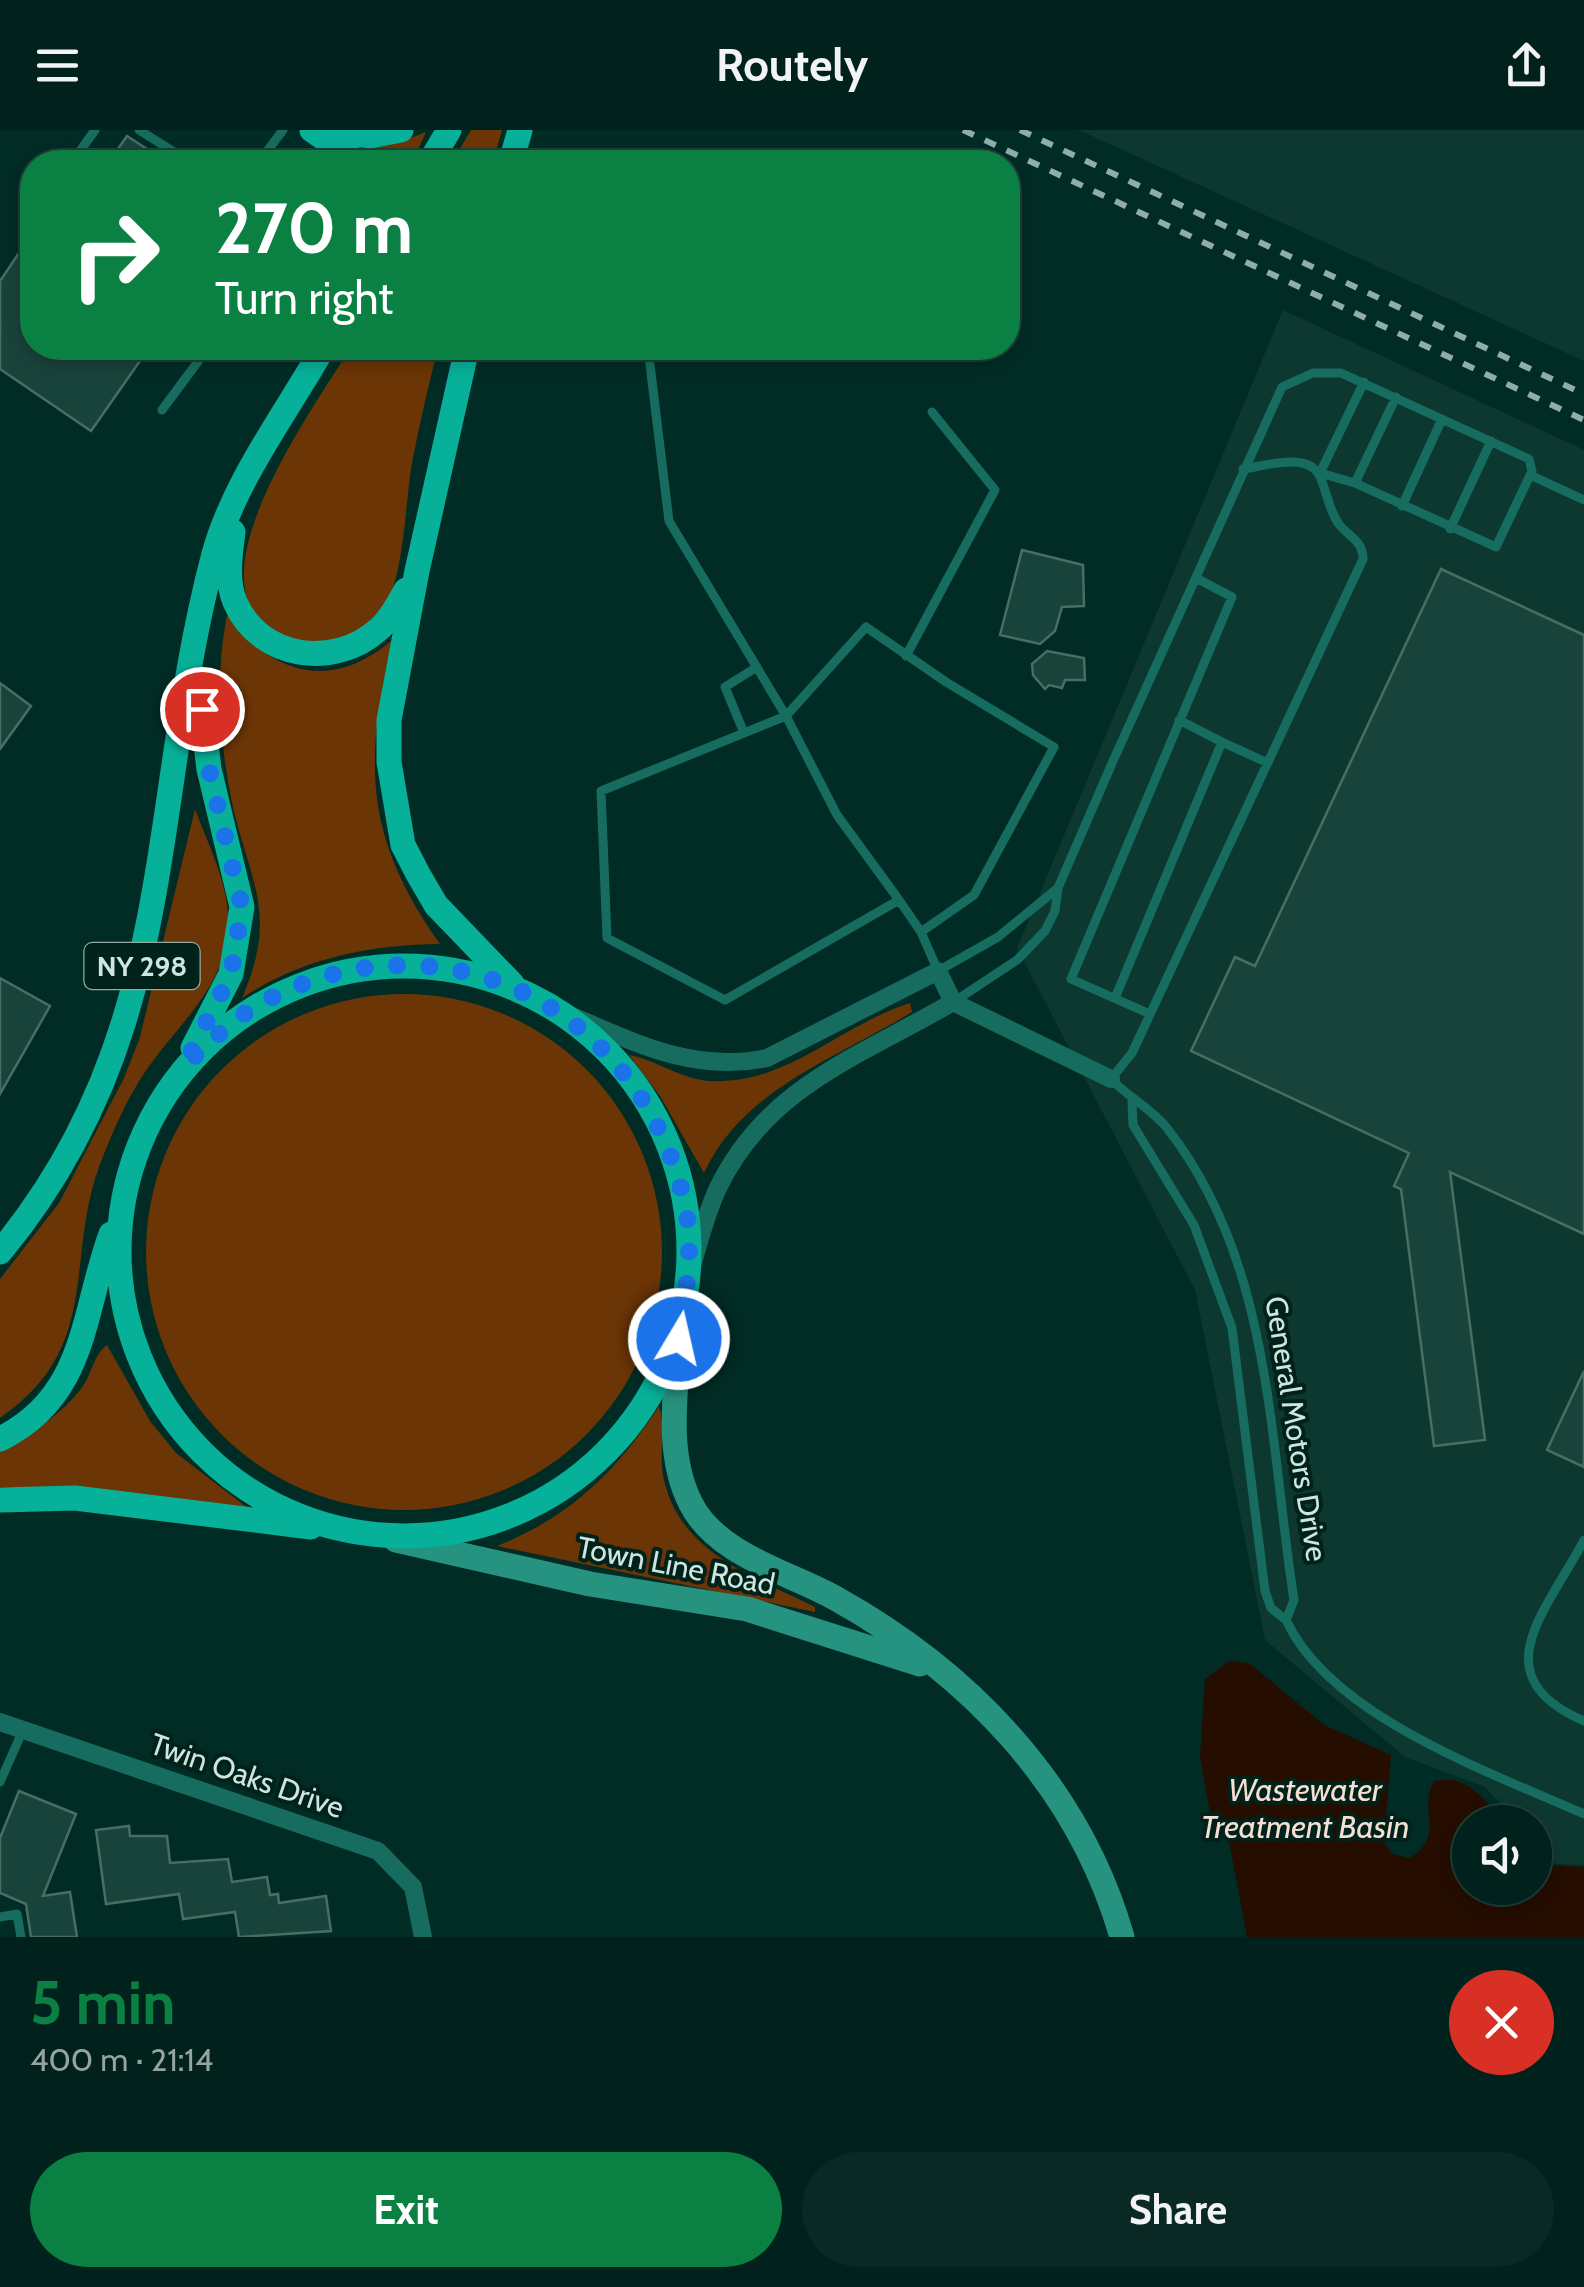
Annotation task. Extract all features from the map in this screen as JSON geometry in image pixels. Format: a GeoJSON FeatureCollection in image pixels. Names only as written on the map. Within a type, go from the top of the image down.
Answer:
{"type":"FeatureCollection","features":[{"type":"Feature","properties":{"kind":"main road"},"geometry":{"type":"LineString","coordinates":[[309,130],[340,150]]}},
{"type":"Feature","properties":{"kind":"main road"},"geometry":{"type":"LineString","coordinates":[[330,130],[370,136],[401,130]]}},
{"type":"Feature","properties":{"kind":"main road","name":"NY 298"},"geometry":{"type":"LineString","coordinates":[[0,1252],[47,1190],[86,1120],[125,1024],[145,953],[194,648],[216,550],[236,498],[317,360]]}},
{"type":"Feature","properties":{"kind":"main road"},"geometry":{"type":"LineString","coordinates":[[455,394],[457,360]]}},
{"type":"Feature","properties":{"kind":"main road"},"geometry":{"type":"LineString","coordinates":[[464,360],[389,720],[395,810],[404,845],[436,905],[512,984]]}},
{"type":"Feature","properties":{"kind":"main road"},"geometry":{"type":"LineString","coordinates":[[236,498],[229,573],[234,601],[250,626],[275,646],[318,654],[355,646],[392,615],[417,572]]}},
{"type":"Feature","properties":{"kind":"main road","name":"NY 298"},"geometry":{"type":"LineString","coordinates":[[184,1066],[231,974],[242,907],[209,769],[194,648]]}},
{"type":"Feature","properties":{"kind":"main road"},"geometry":{"type":"LineString","coordinates":[[0,1439],[26,1424],[80,1354],[95,1278],[141,1136],[184,1066],[232,1022],[265,1001],[351,971],[386,966],[452,971],[512,984],[566,1014],[639,1091],[662,1138],[686,1212],[689,1276],[679,1339],[641,1409],[615,1444],[548,1498],[481,1524],[396,1540],[76,1498],[0,1500]]}},
{"type":"Feature","properties":{"kind":"main road"},"geometry":{"type":"LineString","coordinates":[[120,1210],[118,1273],[133,1343],[147,1375],[179,1426],[232,1476],[330,1530]]}},
{"type":"Feature","properties":{"kind":"street"},"geometry":{"type":"LineString","coordinates":[[566,1014],[662,1054],[689,1061],[739,1064],[767,1058],[938,971],[953,1002],[835,1067],[790,1095],[763,1118],[716,1192],[689,1276]]}},
{"type":"Feature","properties":{"kind":"street","name":"General Motors Drive"},"geometry":{"type":"LineString","coordinates":[[953,1002],[1111,1079]]}},
{"type":"Feature","properties":{"kind":"street","name":"Town Line Road"},"geometry":{"type":"LineString","coordinates":[[679,1339],[674,1429],[678,1466],[698,1516],[742,1552],[887,1629],[984,1709],[1036,1764],[1070,1811],[1107,1887],[1122,1937]]}},
{"type":"Feature","properties":{"kind":"street","name":"Town Line Road"},"geometry":{"type":"LineString","coordinates":[[396,1540],[590,1584],[747,1608],[940,1672]]}},
{"type":"Feature","properties":{"kind":"street","name":"Twin Oaks Drive"},"geometry":{"type":"LineString","coordinates":[[0,1722],[378,1851],[414,1886],[422,1937]]}},
{"type":"Feature","properties":{"kind":"lane"},"geometry":{"type":"LineString","coordinates":[[139,130],[171,150]]}},
{"type":"Feature","properties":{"kind":"lane"},"geometry":{"type":"LineString","coordinates":[[162,410],[199,360]]}},
{"type":"Feature","properties":{"kind":"lane"},"geometry":{"type":"LineString","coordinates":[[649,360],[669,521],[786,716],[837,815],[921,932],[938,971],[998,937],[1058,888]]}},
{"type":"Feature","properties":{"kind":"lane"},"geometry":{"type":"LineString","coordinates":[[953,1002],[1033,946],[1055,911],[1058,888],[1243,469],[1282,387],[1301,376],[1329,372],[1364,382],[1529,459],[1530,475],[1496,547],[1355,483],[1295,462],[1243,469]]}},
{"type":"Feature","properties":{"kind":"lane"},"geometry":{"type":"LineString","coordinates":[[1111,1079],[1132,1052],[1364,560],[1360,543],[1334,517],[1320,473],[1364,382]]}},
{"type":"Feature","properties":{"kind":"lane"},"geometry":{"type":"LineString","coordinates":[[1355,483],[1396,397]]}},
{"type":"Feature","properties":{"kind":"lane"},"geometry":{"type":"LineString","coordinates":[[906,656],[995,490],[932,412]]}},
{"type":"Feature","properties":{"kind":"lane"},"geometry":{"type":"LineString","coordinates":[[1402,506],[1442,418]]}},
{"type":"Feature","properties":{"kind":"lane"},"geometry":{"type":"LineString","coordinates":[[1450,529],[1491,441]]}},
{"type":"Feature","properties":{"kind":"lane"},"geometry":{"type":"LineString","coordinates":[[1530,475],[1584,500]]}},
{"type":"Feature","properties":{"kind":"lane"},"geometry":{"type":"LineString","coordinates":[[1150,1014],[1070,978],[1232,597],[1196,578]]}},
{"type":"Feature","properties":{"kind":"lane"},"geometry":{"type":"LineString","coordinates":[[898,900],[725,1000],[606,938],[601,791],[786,716],[866,626],[906,656],[1054,747],[974,895],[921,932]]}},
{"type":"Feature","properties":{"kind":"lane"},"geometry":{"type":"LineString","coordinates":[[744,733],[725,687],[757,667]]}},
{"type":"Feature","properties":{"kind":"lane"},"geometry":{"type":"LineString","coordinates":[[1180,720],[1268,763]]}},
{"type":"Feature","properties":{"kind":"lane"},"geometry":{"type":"LineString","coordinates":[[1114,998],[1222,742]]}},
{"type":"Feature","properties":{"kind":"lane","name":"General Motors Drive"},"geometry":{"type":"LineString","coordinates":[[1111,1079],[1132,1101],[1147,1106],[1196,1171],[1231,1244],[1251,1303],[1294,1600],[1286,1620]]}},
{"type":"Feature","properties":{"kind":"lane","name":"General Motors Drive"},"geometry":{"type":"LineString","coordinates":[[1132,1101],[1133,1125],[1184,1203],[1225,1303],[1236,1348],[1265,1591],[1271,1608],[1286,1620],[1298,1647],[1325,1674],[1396,1724],[1584,1814]]}},
{"type":"Feature","properties":{"kind":"lane"},"geometry":{"type":"LineString","coordinates":[[1584,1540],[1528,1647],[1526,1669],[1534,1688],[1557,1710],[1584,1722]]}},
{"type":"Feature","properties":{"kind":"lane"},"geometry":{"type":"LineString","coordinates":[[0,1782],[24,1729]]}},
{"type":"Feature","properties":{"kind":"lane"},"geometry":{"type":"LineString","coordinates":[[0,1916],[18,1914],[21,1937]]}},
{"type":"Feature","properties":{"kind":"shaded area"},"geometry":{"type":"Polygon","coordinates":[[[471,130],[502,130],[496,150],[459,150],[471,130]]]}},
{"type":"Feature","properties":{"kind":"shaded area"},"geometry":{"type":"Polygon","coordinates":[[[1079,130],[1584,130],[1584,361],[1079,130]]]}},
{"type":"Feature","properties":{"kind":"shaded area"},"geometry":{"type":"Polygon","coordinates":[[[426,132],[418,150],[355,150],[347,145],[400,142],[426,132]]]}},
{"type":"Feature","properties":{"kind":"shaded area"},"geometry":{"type":"Polygon","coordinates":[[[1283,310],[1584,450],[1584,1865],[1552,1861],[1552,1805],[1502,1805],[1485,1787],[1405,1757],[1265,1640],[1195,1290],[1017,948],[1283,310]]]}},
{"type":"Feature","properties":{"kind":"shaded area"},"geometry":{"type":"Polygon","coordinates":[[[342,360],[435,360],[413,458],[399,565],[387,605],[362,632],[320,644],[300,642],[261,623],[245,591],[246,551],[260,506],[342,360]]]}},
{"type":"Feature","properties":{"kind":"shaded area"},"geometry":{"type":"Polygon","coordinates":[[[227,615],[263,652],[304,670],[347,666],[392,640],[377,725],[377,798],[396,869],[440,944],[388,947],[337,956],[288,973],[242,998],[259,942],[260,918],[224,752],[220,684],[227,615]]]}},
{"type":"Feature","properties":{"kind":"shaded area"},"geometry":{"type":"Polygon","coordinates":[[[195,809],[224,890],[229,924],[222,960],[205,993],[140,1080],[110,1140],[90,1200],[75,1301],[54,1362],[32,1391],[0,1418],[0,1279],[59,1203],[124,1078],[140,1037],[195,809]]]}},
{"type":"Feature","properties":{"kind":"shaded area"},"geometry":{"type":"Polygon","coordinates":[[[404,994],[454,999],[503,1013],[547,1037],[587,1069],[619,1109],[643,1153],[657,1202],[662,1252],[657,1302],[643,1351],[619,1395],[587,1435],[547,1467],[503,1491],[454,1505],[404,1510],[354,1505],[305,1491],[261,1467],[221,1435],[189,1395],[165,1351],[151,1302],[146,1252],[151,1202],[165,1153],[189,1109],[221,1069],[261,1037],[305,1013],[354,999],[404,994]]]}},
{"type":"Feature","properties":{"kind":"shaded area"},"geometry":{"type":"Polygon","coordinates":[[[910,1003],[912,1012],[767,1097],[721,1144],[704,1173],[660,1096],[629,1055],[699,1080],[738,1080],[789,1064],[910,1003]]]}},
{"type":"Feature","properties":{"kind":"shaded area"},"geometry":{"type":"Polygon","coordinates":[[[107,1345],[150,1421],[176,1453],[253,1512],[93,1488],[0,1487],[0,1451],[66,1406],[107,1345]]]}},
{"type":"Feature","properties":{"kind":"shaded area"},"geometry":{"type":"Polygon","coordinates":[[[659,1406],[663,1475],[671,1502],[684,1524],[721,1559],[815,1607],[815,1612],[497,1546],[547,1521],[590,1490],[626,1451],[659,1406]]]}},
{"type":"Feature","properties":{"kind":"water","name":"Wastewater Treatment Basin"},"geometry":{"type":"Polygon","coordinates":[[[1229,1661],[1249,1663],[1324,1725],[1391,1755],[1384,1842],[1392,1854],[1410,1858],[1427,1840],[1428,1803],[1434,1781],[1456,1781],[1474,1790],[1489,1805],[1452,1805],[1452,1905],[1552,1905],[1552,1865],[1584,1867],[1584,1937],[1247,1937],[1229,1841],[1211,1818],[1200,1757],[1205,1679],[1229,1661]]]}},
{"type":"Feature","properties":{"kind":"building"},"geometry":{"type":"Polygon","coordinates":[[[127,136],[149,150],[117,150],[127,136]]]}},
{"type":"Feature","properties":{"kind":"building"},"geometry":{"type":"Polygon","coordinates":[[[20,252],[20,360],[141,360],[91,431],[0,369],[0,281],[20,252]]]}},
{"type":"Feature","properties":{"kind":"building"},"geometry":{"type":"Polygon","coordinates":[[[1022,550],[1083,565],[1084,606],[1062,607],[1055,631],[1040,644],[1000,635],[1022,550]]]}},
{"type":"Feature","properties":{"kind":"building"},"geometry":{"type":"Polygon","coordinates":[[[1441,569],[1584,635],[1584,1234],[1450,1172],[1485,1440],[1434,1446],[1401,1189],[1394,1186],[1409,1153],[1191,1051],[1235,957],[1255,966],[1441,569]]]}},
{"type":"Feature","properties":{"kind":"building"},"geometry":{"type":"Polygon","coordinates":[[[1047,651],[1084,658],[1085,680],[1065,680],[1062,688],[1049,685],[1045,689],[1033,675],[1032,664],[1047,651]]]}},
{"type":"Feature","properties":{"kind":"building"},"geometry":{"type":"Polygon","coordinates":[[[0,683],[31,706],[0,749],[0,683]]]}},
{"type":"Feature","properties":{"kind":"building"},"geometry":{"type":"Polygon","coordinates":[[[0,978],[50,1006],[0,1094],[0,978]]]}},
{"type":"Feature","properties":{"kind":"building"},"geometry":{"type":"Polygon","coordinates":[[[1584,1371],[1584,1467],[1547,1450],[1584,1371]]]}},
{"type":"Feature","properties":{"kind":"building"},"geometry":{"type":"Polygon","coordinates":[[[19,1791],[76,1814],[43,1896],[70,1892],[77,1937],[31,1937],[26,1904],[0,1893],[0,1838],[19,1791]]]}},
{"type":"Feature","properties":{"kind":"building"},"geometry":{"type":"Polygon","coordinates":[[[129,1826],[130,1836],[167,1836],[170,1863],[228,1859],[232,1882],[267,1877],[270,1895],[278,1894],[279,1903],[326,1896],[331,1931],[239,1937],[235,1912],[183,1919],[179,1894],[106,1904],[96,1830],[129,1826]]]}},
{"type":"Feature","properties":{"kind":"railway"},"geometry":{"type":"LineString","coordinates":[[963,130],[1006,150]]}},
{"type":"Feature","properties":{"kind":"railway"},"geometry":{"type":"LineString","coordinates":[[1020,130],[1584,394]]}},
{"type":"Feature","properties":{"kind":"railway"},"geometry":{"type":"LineString","coordinates":[[1020,157],[1584,420]]}},
{"type":"Feature","properties":{"kind":"route"},"geometry":{"type":"LineString","coordinates":[[202,709],[209,769],[242,907],[231,974],[184,1066],[232,1022],[265,1001],[295,987],[351,971],[386,966],[452,971],[512,984],[566,1014],[598,1045],[639,1091],[662,1138],[686,1212],[689,1276],[679,1339]]}}]}
